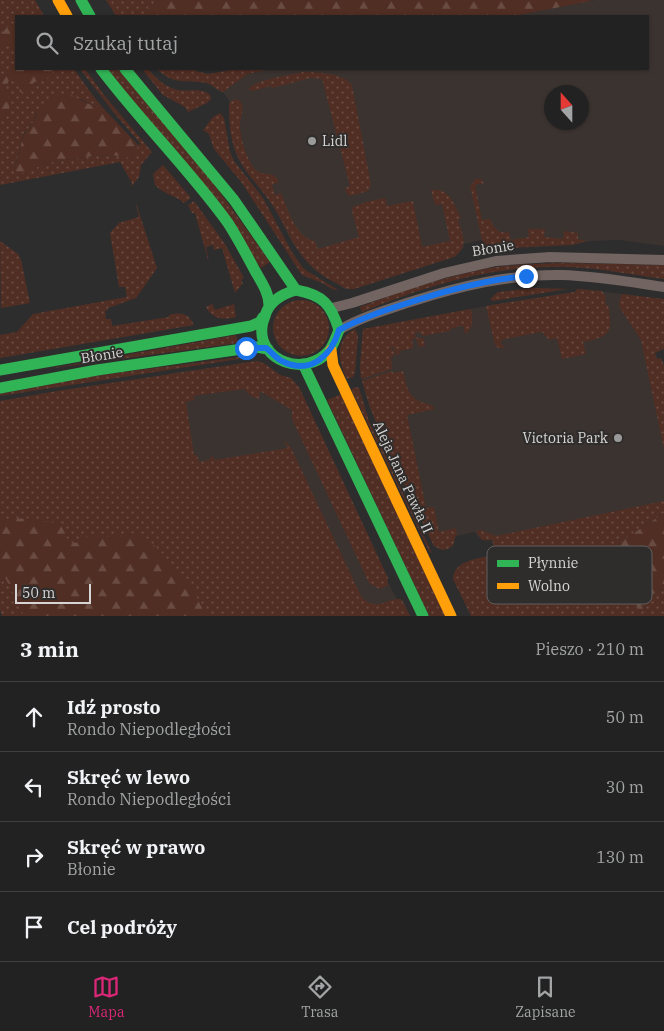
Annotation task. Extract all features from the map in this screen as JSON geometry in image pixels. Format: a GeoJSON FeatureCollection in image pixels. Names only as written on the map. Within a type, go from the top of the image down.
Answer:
{"type":"FeatureCollection","features":[{"type":"Feature","properties":{"kind":"main road"},"geometry":{"type":"LineString","coordinates":[[58,0],[66,15]]}},
{"type":"Feature","properties":{"kind":"main road"},"geometry":{"type":"LineString","coordinates":[[81,0],[89,15]]}},
{"type":"Feature","properties":{"kind":"main road"},"geometry":{"type":"LineString","coordinates":[[102,70],[126,102],[205,194],[229,225],[263,285],[269,298],[269,305]]}},
{"type":"Feature","properties":{"kind":"main road"},"geometry":{"type":"LineString","coordinates":[[126,70],[234,200],[296,290]]}},
{"type":"Feature","properties":{"kind":"main road"},"geometry":{"type":"LineString","coordinates":[[296,290],[307,291],[320,296],[332,308],[339,330],[331,350],[321,360],[304,366],[284,362],[275,357],[268,349],[262,333],[263,317],[269,305],[285,292],[296,290]]}},
{"type":"Feature","properties":{"kind":"main road","name":"Błonie"},"geometry":{"type":"LineString","coordinates":[[0,370],[251,326],[260,322],[263,317]]}},
{"type":"Feature","properties":{"kind":"main road","name":"Błonie"},"geometry":{"type":"LineString","coordinates":[[0,388],[97,370],[246,348],[260,346],[268,349]]}},
{"type":"Feature","properties":{"kind":"main road","name":"Aleja Jana Pawła II"},"geometry":{"type":"LineString","coordinates":[[331,350],[334,365],[451,616]]}},
{"type":"Feature","properties":{"kind":"main road"},"geometry":{"type":"LineString","coordinates":[[304,366],[424,616]]}},
{"type":"Feature","properties":{"kind":"street","name":"Błonie"},"geometry":{"type":"LineString","coordinates":[[332,308],[444,273],[496,261],[550,257],[664,260]]}},
{"type":"Feature","properties":{"kind":"street"},"geometry":{"type":"LineString","coordinates":[[339,330],[380,312],[431,295],[476,283],[508,278],[563,275],[664,287]]}},
{"type":"Feature","properties":{"kind":"shaded area"},"geometry":{"type":"Polygon","coordinates":[[[595,0],[664,0],[664,246],[619,240],[591,241],[572,245],[536,245],[492,250],[482,240],[464,244],[463,248],[454,257],[354,289],[345,289],[315,270],[302,256],[293,244],[274,207],[236,154],[230,125],[230,102],[223,92],[248,74],[267,70],[649,70],[649,15],[519,15],[595,0]]]}},
{"type":"Feature","properties":{"kind":"shaded area"},"geometry":{"type":"Polygon","coordinates":[[[577,289],[633,295],[664,415],[664,504],[486,541],[479,538],[475,532],[456,536],[453,546],[448,549],[442,550],[434,546],[370,409],[360,367],[363,329],[503,303],[575,292],[577,289]]]}},
{"type":"Feature","properties":{"kind":"shaded area"},"geometry":{"type":"Polygon","coordinates":[[[258,361],[280,375],[291,378],[299,387],[388,578],[387,581],[397,599],[403,600],[410,616],[382,616],[189,494],[172,373],[258,361]]]}},
{"type":"Feature","properties":{"kind":"green space"},"geometry":{"type":"Polygon","coordinates":[[[0,0],[35,0],[43,15],[15,15],[15,70],[75,70],[103,108],[93,106],[81,99],[36,114],[32,124],[24,133],[14,170],[33,170],[42,164],[88,157],[111,155],[134,159],[140,143],[81,70],[86,70],[104,95],[152,152],[141,165],[139,177],[131,187],[132,183],[120,162],[0,185],[0,0]]]}},
{"type":"Feature","properties":{"kind":"green space"},"geometry":{"type":"Polygon","coordinates":[[[106,0],[161,0],[149,6],[144,15],[115,15],[106,0]]]}},
{"type":"Feature","properties":{"kind":"green space"},"geometry":{"type":"Polygon","coordinates":[[[161,0],[591,0],[519,15],[144,15],[149,6],[161,0]]]}},
{"type":"Feature","properties":{"kind":"green space"},"geometry":{"type":"Polygon","coordinates":[[[15,23],[15,47],[0,46],[1,37],[8,27],[15,23]]]}},
{"type":"Feature","properties":{"kind":"green space"},"geometry":{"type":"Polygon","coordinates":[[[15,68],[15,70],[52,70],[53,73],[52,77],[34,83],[26,93],[20,92],[16,78],[9,80],[5,90],[10,103],[6,115],[0,124],[0,79],[15,68]]]}},
{"type":"Feature","properties":{"kind":"green space"},"geometry":{"type":"Polygon","coordinates":[[[109,70],[119,70],[201,166],[270,262],[261,268],[109,70]]]}},
{"type":"Feature","properties":{"kind":"green space"},"geometry":{"type":"Polygon","coordinates":[[[143,70],[149,70],[169,87],[178,90],[203,91],[210,95],[211,99],[207,103],[188,112],[185,107],[163,95],[143,70]]]}},
{"type":"Feature","properties":{"kind":"green space"},"geometry":{"type":"Polygon","coordinates":[[[158,70],[195,70],[208,74],[231,70],[267,70],[248,74],[223,92],[206,83],[174,80],[158,70]]]}},
{"type":"Feature","properties":{"kind":"green space"},"geometry":{"type":"Polygon","coordinates":[[[303,72],[336,76],[343,78],[352,85],[371,185],[368,191],[350,196],[347,194],[345,188],[350,186],[322,79],[310,78],[272,88],[271,86],[252,91],[248,89],[265,80],[303,72]]]}},
{"type":"Feature","properties":{"kind":"green space"},"geometry":{"type":"Polygon","coordinates":[[[67,93],[93,106],[103,108],[139,146],[137,147],[139,154],[134,159],[111,155],[76,158],[42,164],[33,170],[20,174],[14,170],[24,135],[39,111],[50,99],[67,93]]]}},
{"type":"Feature","properties":{"kind":"green space"},"geometry":{"type":"Polygon","coordinates":[[[235,99],[242,104],[241,132],[246,154],[250,162],[258,171],[276,177],[279,182],[272,185],[275,195],[281,193],[298,229],[308,239],[315,241],[318,249],[359,237],[352,211],[353,207],[385,198],[387,206],[413,201],[422,247],[450,241],[442,204],[435,205],[431,190],[437,190],[447,194],[461,218],[458,220],[462,231],[462,249],[454,257],[354,289],[343,287],[322,275],[304,258],[273,206],[239,160],[232,141],[230,123],[229,104],[235,99]]]}},
{"type":"Feature","properties":{"kind":"green space"},"geometry":{"type":"Polygon","coordinates":[[[220,113],[224,118],[230,152],[234,161],[263,198],[293,254],[304,269],[338,290],[334,290],[302,275],[242,183],[214,149],[209,134],[203,130],[213,117],[220,113]]]}},
{"type":"Feature","properties":{"kind":"green space"},"geometry":{"type":"Polygon","coordinates":[[[163,165],[191,198],[184,203],[155,185],[153,174],[163,165]]]}},
{"type":"Feature","properties":{"kind":"green space"},"geometry":{"type":"Polygon","coordinates":[[[474,179],[481,179],[484,183],[475,185],[482,220],[490,219],[497,230],[509,232],[511,240],[529,237],[528,229],[545,229],[544,237],[563,239],[564,231],[578,233],[578,239],[586,241],[572,245],[489,249],[482,240],[470,186],[474,179]]]}},
{"type":"Feature","properties":{"kind":"green space"},"geometry":{"type":"Polygon","coordinates":[[[135,200],[157,268],[136,298],[108,308],[105,311],[106,319],[111,319],[112,326],[184,314],[194,325],[0,358],[0,335],[17,332],[33,314],[127,297],[125,287],[119,287],[110,233],[119,223],[139,217],[135,200]]]}},
{"type":"Feature","properties":{"kind":"green space"},"geometry":{"type":"Polygon","coordinates":[[[194,201],[225,244],[244,278],[241,280],[243,283],[235,293],[222,248],[214,250],[213,245],[206,247],[209,263],[195,213],[192,213],[188,205],[194,201]]]}},
{"type":"Feature","properties":{"kind":"green space"},"geometry":{"type":"Polygon","coordinates":[[[0,241],[18,254],[21,260],[30,303],[1,308],[0,241]]]}},
{"type":"Feature","properties":{"kind":"green space"},"geometry":{"type":"Polygon","coordinates":[[[561,263],[664,265],[664,279],[605,270],[569,267],[515,269],[463,278],[438,285],[362,312],[360,307],[427,284],[479,270],[512,265],[561,263]]]}},
{"type":"Feature","properties":{"kind":"green space"},"geometry":{"type":"Polygon","coordinates":[[[534,288],[568,289],[493,301],[490,299],[498,292],[534,288]]]}},
{"type":"Feature","properties":{"kind":"green space"},"geometry":{"type":"Polygon","coordinates":[[[577,289],[602,291],[606,297],[606,305],[608,305],[610,314],[608,332],[599,338],[583,342],[586,354],[562,359],[557,338],[549,340],[542,332],[504,339],[500,342],[505,348],[498,348],[495,345],[486,306],[575,292],[577,289]]]}},
{"type":"Feature","properties":{"kind":"green space"},"geometry":{"type":"Polygon","coordinates":[[[622,294],[664,299],[664,349],[655,353],[657,359],[661,358],[664,365],[664,449],[641,340],[620,308],[619,302],[622,294]]]}},
{"type":"Feature","properties":{"kind":"green space"},"geometry":{"type":"Polygon","coordinates":[[[301,300],[312,302],[321,308],[327,317],[329,328],[327,339],[321,348],[312,354],[301,356],[290,354],[281,348],[275,339],[273,328],[275,317],[281,308],[290,302],[301,300]]]}},
{"type":"Feature","properties":{"kind":"green space"},"geometry":{"type":"Polygon","coordinates":[[[212,304],[215,310],[234,304],[236,317],[223,319],[215,317],[206,307],[212,304]]]}},
{"type":"Feature","properties":{"kind":"green space"},"geometry":{"type":"Polygon","coordinates":[[[471,309],[472,323],[470,329],[465,334],[463,325],[450,329],[450,331],[423,336],[419,332],[415,333],[415,337],[424,339],[425,346],[419,347],[416,338],[412,339],[413,348],[399,351],[400,354],[396,355],[394,347],[391,347],[395,356],[391,356],[392,369],[361,379],[363,329],[471,309]]]}},
{"type":"Feature","properties":{"kind":"green space"},"geometry":{"type":"Polygon","coordinates":[[[355,329],[358,336],[355,373],[353,377],[347,379],[340,358],[340,351],[344,339],[355,329]]]}},
{"type":"Feature","properties":{"kind":"green space"},"geometry":{"type":"Polygon","coordinates":[[[236,335],[238,343],[47,369],[236,335]]]}},
{"type":"Feature","properties":{"kind":"green space"},"geometry":{"type":"Polygon","coordinates":[[[240,357],[239,359],[0,396],[0,394],[93,376],[240,357]]]}},
{"type":"Feature","properties":{"kind":"green space"},"geometry":{"type":"Polygon","coordinates":[[[258,361],[280,375],[291,378],[299,387],[388,578],[389,585],[379,589],[369,583],[292,419],[292,410],[260,391],[259,399],[251,396],[244,389],[193,396],[195,400],[186,402],[194,455],[197,455],[199,462],[210,460],[212,456],[215,460],[288,448],[285,441],[291,448],[362,598],[373,604],[401,599],[410,616],[2,616],[0,610],[0,401],[258,361]]]}},
{"type":"Feature","properties":{"kind":"green space"},"geometry":{"type":"Polygon","coordinates":[[[392,371],[393,373],[403,371],[410,393],[416,399],[435,409],[407,415],[426,508],[434,507],[439,532],[456,528],[457,535],[450,548],[442,550],[434,546],[385,444],[369,403],[362,381],[392,371]]]}},
{"type":"Feature","properties":{"kind":"green space"},"geometry":{"type":"Polygon","coordinates":[[[359,388],[369,421],[432,553],[429,551],[351,389],[359,388]]]}},
{"type":"Feature","properties":{"kind":"green space"},"geometry":{"type":"Polygon","coordinates":[[[341,394],[446,616],[429,616],[327,400],[341,394]]]}},
{"type":"Feature","properties":{"kind":"green space"},"geometry":{"type":"Polygon","coordinates":[[[664,501],[664,513],[625,539],[619,546],[494,546],[492,540],[482,540],[476,531],[481,530],[496,536],[664,501]]]}},
{"type":"Feature","properties":{"kind":"green space"},"geometry":{"type":"Polygon","coordinates":[[[664,513],[664,589],[652,595],[652,546],[619,546],[625,539],[664,513]]]}},
{"type":"Feature","properties":{"kind":"green space"},"geometry":{"type":"Polygon","coordinates":[[[27,518],[56,523],[62,526],[68,541],[72,543],[81,542],[87,537],[106,537],[132,533],[143,535],[160,551],[185,583],[192,588],[206,616],[24,616],[6,579],[0,572],[0,520],[27,518]]]}},
{"type":"Feature","properties":{"kind":"green space"},"geometry":{"type":"Polygon","coordinates":[[[487,557],[487,604],[636,604],[638,610],[645,608],[647,604],[652,604],[652,596],[664,589],[664,616],[471,616],[453,579],[454,573],[458,568],[476,559],[487,557]]]}},
{"type":"Feature","properties":{"kind":"green space"},"geometry":{"type":"Polygon","coordinates":[[[636,604],[647,604],[641,611],[638,610],[636,604]]]}},
{"type":"Feature","properties":{"kind":"traffic: fast"},"geometry":{"type":"LineString","coordinates":[[81,0],[89,15]]}},
{"type":"Feature","properties":{"kind":"traffic: fast"},"geometry":{"type":"LineString","coordinates":[[102,70],[228,223],[263,285],[269,305]]}},
{"type":"Feature","properties":{"kind":"traffic: fast"},"geometry":{"type":"LineString","coordinates":[[126,70],[234,200],[296,290]]}},
{"type":"Feature","properties":{"kind":"traffic: fast"},"geometry":{"type":"LineString","coordinates":[[296,290],[313,295],[325,302],[333,313],[339,330],[329,351],[319,359],[308,363],[296,364],[285,362],[275,357],[267,349],[263,339],[262,327],[267,311],[273,302],[281,296],[296,290]]}},
{"type":"Feature","properties":{"kind":"traffic: fast"},"geometry":{"type":"LineString","coordinates":[[0,370],[251,326],[260,322],[263,317]]}},
{"type":"Feature","properties":{"kind":"traffic: fast"},"geometry":{"type":"LineString","coordinates":[[0,388],[97,370],[256,347],[268,349]]}},
{"type":"Feature","properties":{"kind":"traffic: fast"},"geometry":{"type":"LineString","coordinates":[[304,366],[423,616]]}},
{"type":"Feature","properties":{"kind":"traffic: slow"},"geometry":{"type":"LineString","coordinates":[[58,0],[66,15]]}},
{"type":"Feature","properties":{"kind":"traffic: slow"},"geometry":{"type":"LineString","coordinates":[[331,350],[333,365],[451,616]]}},
{"type":"Feature","properties":{"kind":"place","name":"Lidl"},"geometry":{"type":"Point","coordinates":[312,141]}},
{"type":"Feature","properties":{"kind":"place","name":"Victoria Park"},"geometry":{"type":"Point","coordinates":[618,438]}},
{"type":"Feature","properties":{"kind":"route"},"geometry":{"type":"LineString","coordinates":[[246,348],[260,346],[266,348],[275,357],[294,365],[304,366],[313,364],[321,360],[331,350],[339,330],[358,320],[459,287],[492,280],[526,276]]}}]}
